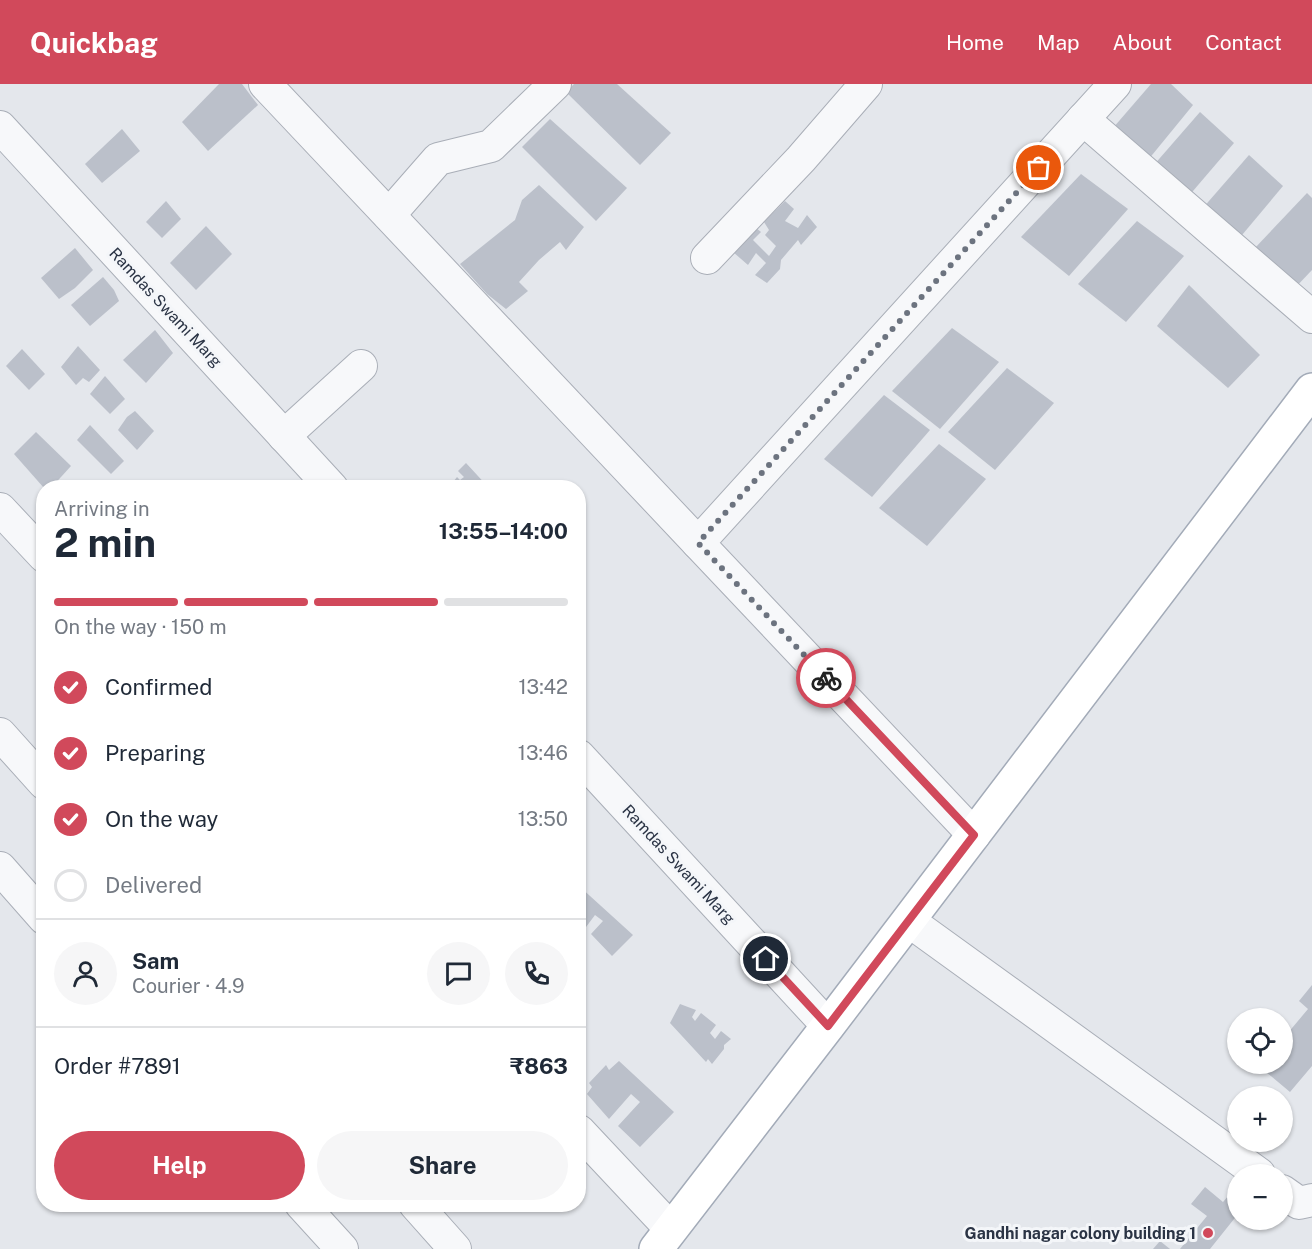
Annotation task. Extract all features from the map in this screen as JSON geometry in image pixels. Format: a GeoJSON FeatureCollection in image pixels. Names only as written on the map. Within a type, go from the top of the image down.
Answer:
{"type":"FeatureCollection","features":[{"type":"Feature","properties":{"kind":"main road"},"geometry":{"type":"LineString","coordinates":[[663,1239],[909,921],[1312,390]]}},
{"type":"Feature","properties":{"kind":"street"},"geometry":{"type":"LineString","coordinates":[[265,84],[974,835]]}},
{"type":"Feature","properties":{"kind":"street"},"geometry":{"type":"LineString","coordinates":[[389,215],[438,159],[491,146],[555,84]]}},
{"type":"Feature","properties":{"kind":"street"},"geometry":{"type":"LineString","coordinates":[[707,258],[801,159],[866,84]]}},
{"type":"Feature","properties":{"kind":"street"},"geometry":{"type":"LineString","coordinates":[[698,543],[1115,84]]}},
{"type":"Feature","properties":{"kind":"street"},"geometry":{"type":"LineString","coordinates":[[1083,119],[1312,317]]}},
{"type":"Feature","properties":{"kind":"street","name":"Ramdas Swami Marg"},"geometry":{"type":"LineString","coordinates":[[0,127],[325,480]]}},
{"type":"Feature","properties":{"kind":"street"},"geometry":{"type":"LineString","coordinates":[[284,436],[362,366]]}},
{"type":"Feature","properties":{"kind":"street"},"geometry":{"type":"LineString","coordinates":[[0,509],[36,547]]}},
{"type":"Feature","properties":{"kind":"street"},"geometry":{"type":"LineString","coordinates":[[0,734],[36,774]]}},
{"type":"Feature","properties":{"kind":"street","name":"Ramdas Swami Marg"},"geometry":{"type":"LineString","coordinates":[[586,764],[828,1026]]}},
{"type":"Feature","properties":{"kind":"street"},"geometry":{"type":"LineString","coordinates":[[0,868],[36,909]]}},
{"type":"Feature","properties":{"kind":"street"},"geometry":{"type":"LineString","coordinates":[[909,921],[1245,1164]]}},
{"type":"Feature","properties":{"kind":"street"},"geometry":{"type":"LineString","coordinates":[[586,1140],[663,1239]]}},
{"type":"Feature","properties":{"kind":"street"},"geometry":{"type":"LineString","coordinates":[[1293,1199],[1299,1203],[1312,1200]]}},
{"type":"Feature","properties":{"kind":"street"},"geometry":{"type":"LineString","coordinates":[[308,1212],[342,1249]]}},
{"type":"Feature","properties":{"kind":"street"},"geometry":{"type":"LineString","coordinates":[[423,1212],[455,1249]]}},
{"type":"Feature","properties":{"kind":"building"},"geometry":{"type":"Polygon","coordinates":[[[219,84],[242,84],[258,105],[208,151],[182,122],[219,84]]]}},
{"type":"Feature","properties":{"kind":"building"},"geometry":{"type":"Polygon","coordinates":[[[574,84],[617,84],[671,133],[640,165],[566,92],[574,84]]]}},
{"type":"Feature","properties":{"kind":"building"},"geometry":{"type":"Polygon","coordinates":[[[1151,84],[1171,84],[1193,105],[1148,160],[1113,128],[1151,84]]]}},
{"type":"Feature","properties":{"kind":"building"},"geometry":{"type":"Polygon","coordinates":[[[1200,112],[1234,143],[1187,198],[1153,166],[1200,112]]]}},
{"type":"Feature","properties":{"kind":"building"},"geometry":{"type":"Polygon","coordinates":[[[550,119],[627,188],[596,221],[522,147],[550,119]]]}},
{"type":"Feature","properties":{"kind":"building"},"geometry":{"type":"Polygon","coordinates":[[[122,129],[140,151],[102,183],[85,164],[122,129]]]}},
{"type":"Feature","properties":{"kind":"building"},"geometry":{"type":"Polygon","coordinates":[[[1249,155],[1283,186],[1237,241],[1202,209],[1249,155]]]}},
{"type":"Feature","properties":{"kind":"building"},"geometry":{"type":"Polygon","coordinates":[[[1081,174],[1128,209],[1069,276],[1021,237],[1081,174]]]}},
{"type":"Feature","properties":{"kind":"building"},"geometry":{"type":"Polygon","coordinates":[[[539,185],[584,227],[566,250],[560,242],[539,260],[519,282],[528,291],[506,309],[487,294],[460,264],[515,220],[522,200],[539,185]]]}},
{"type":"Feature","properties":{"kind":"building"},"geometry":{"type":"Polygon","coordinates":[[[1307,193],[1312,198],[1312,270],[1293,290],[1254,249],[1307,193]]]}},
{"type":"Feature","properties":{"kind":"building"},"geometry":{"type":"Polygon","coordinates":[[[166,201],[181,219],[162,238],[146,222],[166,201]]]}},
{"type":"Feature","properties":{"kind":"building"},"geometry":{"type":"Polygon","coordinates":[[[785,201],[794,209],[785,221],[798,228],[807,215],[817,227],[801,245],[798,240],[781,260],[780,269],[767,283],[755,275],[766,263],[756,253],[748,265],[733,252],[756,228],[761,232],[753,240],[769,256],[776,246],[765,235],[769,230],[764,222],[785,201]]]}},
{"type":"Feature","properties":{"kind":"building"},"geometry":{"type":"Polygon","coordinates":[[[1137,221],[1184,256],[1126,322],[1078,284],[1137,221]]]}},
{"type":"Feature","properties":{"kind":"building"},"geometry":{"type":"Polygon","coordinates":[[[206,226],[232,254],[196,290],[170,263],[206,226]]]}},
{"type":"Feature","properties":{"kind":"building"},"geometry":{"type":"Polygon","coordinates":[[[75,248],[93,270],[75,288],[59,299],[41,278],[75,248]]]}},
{"type":"Feature","properties":{"kind":"building"},"geometry":{"type":"Polygon","coordinates":[[[103,277],[114,290],[119,301],[90,326],[71,305],[103,277]]]}},
{"type":"Feature","properties":{"kind":"building"},"geometry":{"type":"Polygon","coordinates":[[[1189,285],[1260,355],[1228,388],[1157,326],[1189,285]]]}},
{"type":"Feature","properties":{"kind":"building"},"geometry":{"type":"Polygon","coordinates":[[[952,328],[999,362],[940,429],[892,391],[952,328]]]}},
{"type":"Feature","properties":{"kind":"building"},"geometry":{"type":"Polygon","coordinates":[[[155,330],[173,353],[146,383],[123,360],[155,330]]]}},
{"type":"Feature","properties":{"kind":"building"},"geometry":{"type":"Polygon","coordinates":[[[78,346],[100,370],[89,382],[83,378],[76,385],[61,367],[78,346]]]}},
{"type":"Feature","properties":{"kind":"building"},"geometry":{"type":"Polygon","coordinates":[[[22,349],[45,374],[29,390],[6,366],[22,349]]]}},
{"type":"Feature","properties":{"kind":"building"},"geometry":{"type":"Polygon","coordinates":[[[1007,368],[1054,403],[995,470],[948,432],[1007,368]]]}},
{"type":"Feature","properties":{"kind":"building"},"geometry":{"type":"Polygon","coordinates":[[[105,376],[125,399],[110,414],[90,394],[105,376]]]}},
{"type":"Feature","properties":{"kind":"building"},"geometry":{"type":"Polygon","coordinates":[[[884,395],[930,430],[872,497],[824,459],[884,395]]]}},
{"type":"Feature","properties":{"kind":"building"},"geometry":{"type":"Polygon","coordinates":[[[135,411],[154,431],[137,450],[118,430],[127,417],[135,411]]]}},
{"type":"Feature","properties":{"kind":"building"},"geometry":{"type":"Polygon","coordinates":[[[90,425],[124,461],[111,474],[77,440],[90,425]]]}},
{"type":"Feature","properties":{"kind":"building"},"geometry":{"type":"Polygon","coordinates":[[[36,432],[71,466],[58,480],[37,480],[14,454],[36,432]]]}},
{"type":"Feature","properties":{"kind":"building"},"geometry":{"type":"Polygon","coordinates":[[[939,444],[986,479],[927,546],[879,508],[939,444]]]}},
{"type":"Feature","properties":{"kind":"building"},"geometry":{"type":"Polygon","coordinates":[[[466,463],[482,480],[460,480],[464,477],[458,471],[466,463]]]}},
{"type":"Feature","properties":{"kind":"building"},"geometry":{"type":"Polygon","coordinates":[[[586,892],[633,935],[612,956],[591,934],[603,921],[595,915],[586,927],[586,892]]]}},
{"type":"Feature","properties":{"kind":"building"},"geometry":{"type":"Polygon","coordinates":[[[1312,985],[1312,1066],[1293,1088],[1293,1086],[1283,1086],[1268,1074],[1293,1074],[1293,1027],[1308,1009],[1299,1001],[1312,985]]]}},
{"type":"Feature","properties":{"kind":"building"},"geometry":{"type":"Polygon","coordinates":[[[680,1004],[696,1010],[692,1017],[695,1021],[701,1013],[716,1025],[710,1033],[715,1039],[721,1031],[731,1039],[724,1045],[724,1049],[712,1064],[708,1059],[706,1062],[670,1023],[680,1004]]]}},
{"type":"Feature","properties":{"kind":"building"},"geometry":{"type":"Polygon","coordinates":[[[619,1061],[674,1112],[640,1147],[618,1126],[640,1102],[631,1094],[609,1119],[587,1094],[592,1087],[589,1083],[606,1065],[609,1070],[619,1061]]]}},
{"type":"Feature","properties":{"kind":"building","name":"Gandhi nagar colony building 1"},"geometry":{"type":"Polygon","coordinates":[[[1205,1187],[1223,1202],[1227,1197],[1227,1228],[1210,1249],[1180,1249],[1207,1216],[1191,1204],[1205,1187]]]}},
{"type":"Feature","properties":{"kind":"building","name":"Gandhi nagar colony building 1"},"geometry":{"type":"Polygon","coordinates":[[[1160,1241],[1170,1249],[1153,1249],[1160,1241]]]}},
{"type":"Feature","properties":{"kind":"way so far"},"geometry":{"type":"LineString","coordinates":[[826,678],[698,543],[1039,168]]}},
{"type":"Feature","properties":{"kind":"place","name":"Gandhi nagar colony building 1"},"geometry":{"type":"Point","coordinates":[1208,1233]}},
{"type":"Feature","properties":{"kind":"route"},"geometry":{"type":"LineString","coordinates":[[766,959],[828,1026],[974,835],[826,678]]}}]}
